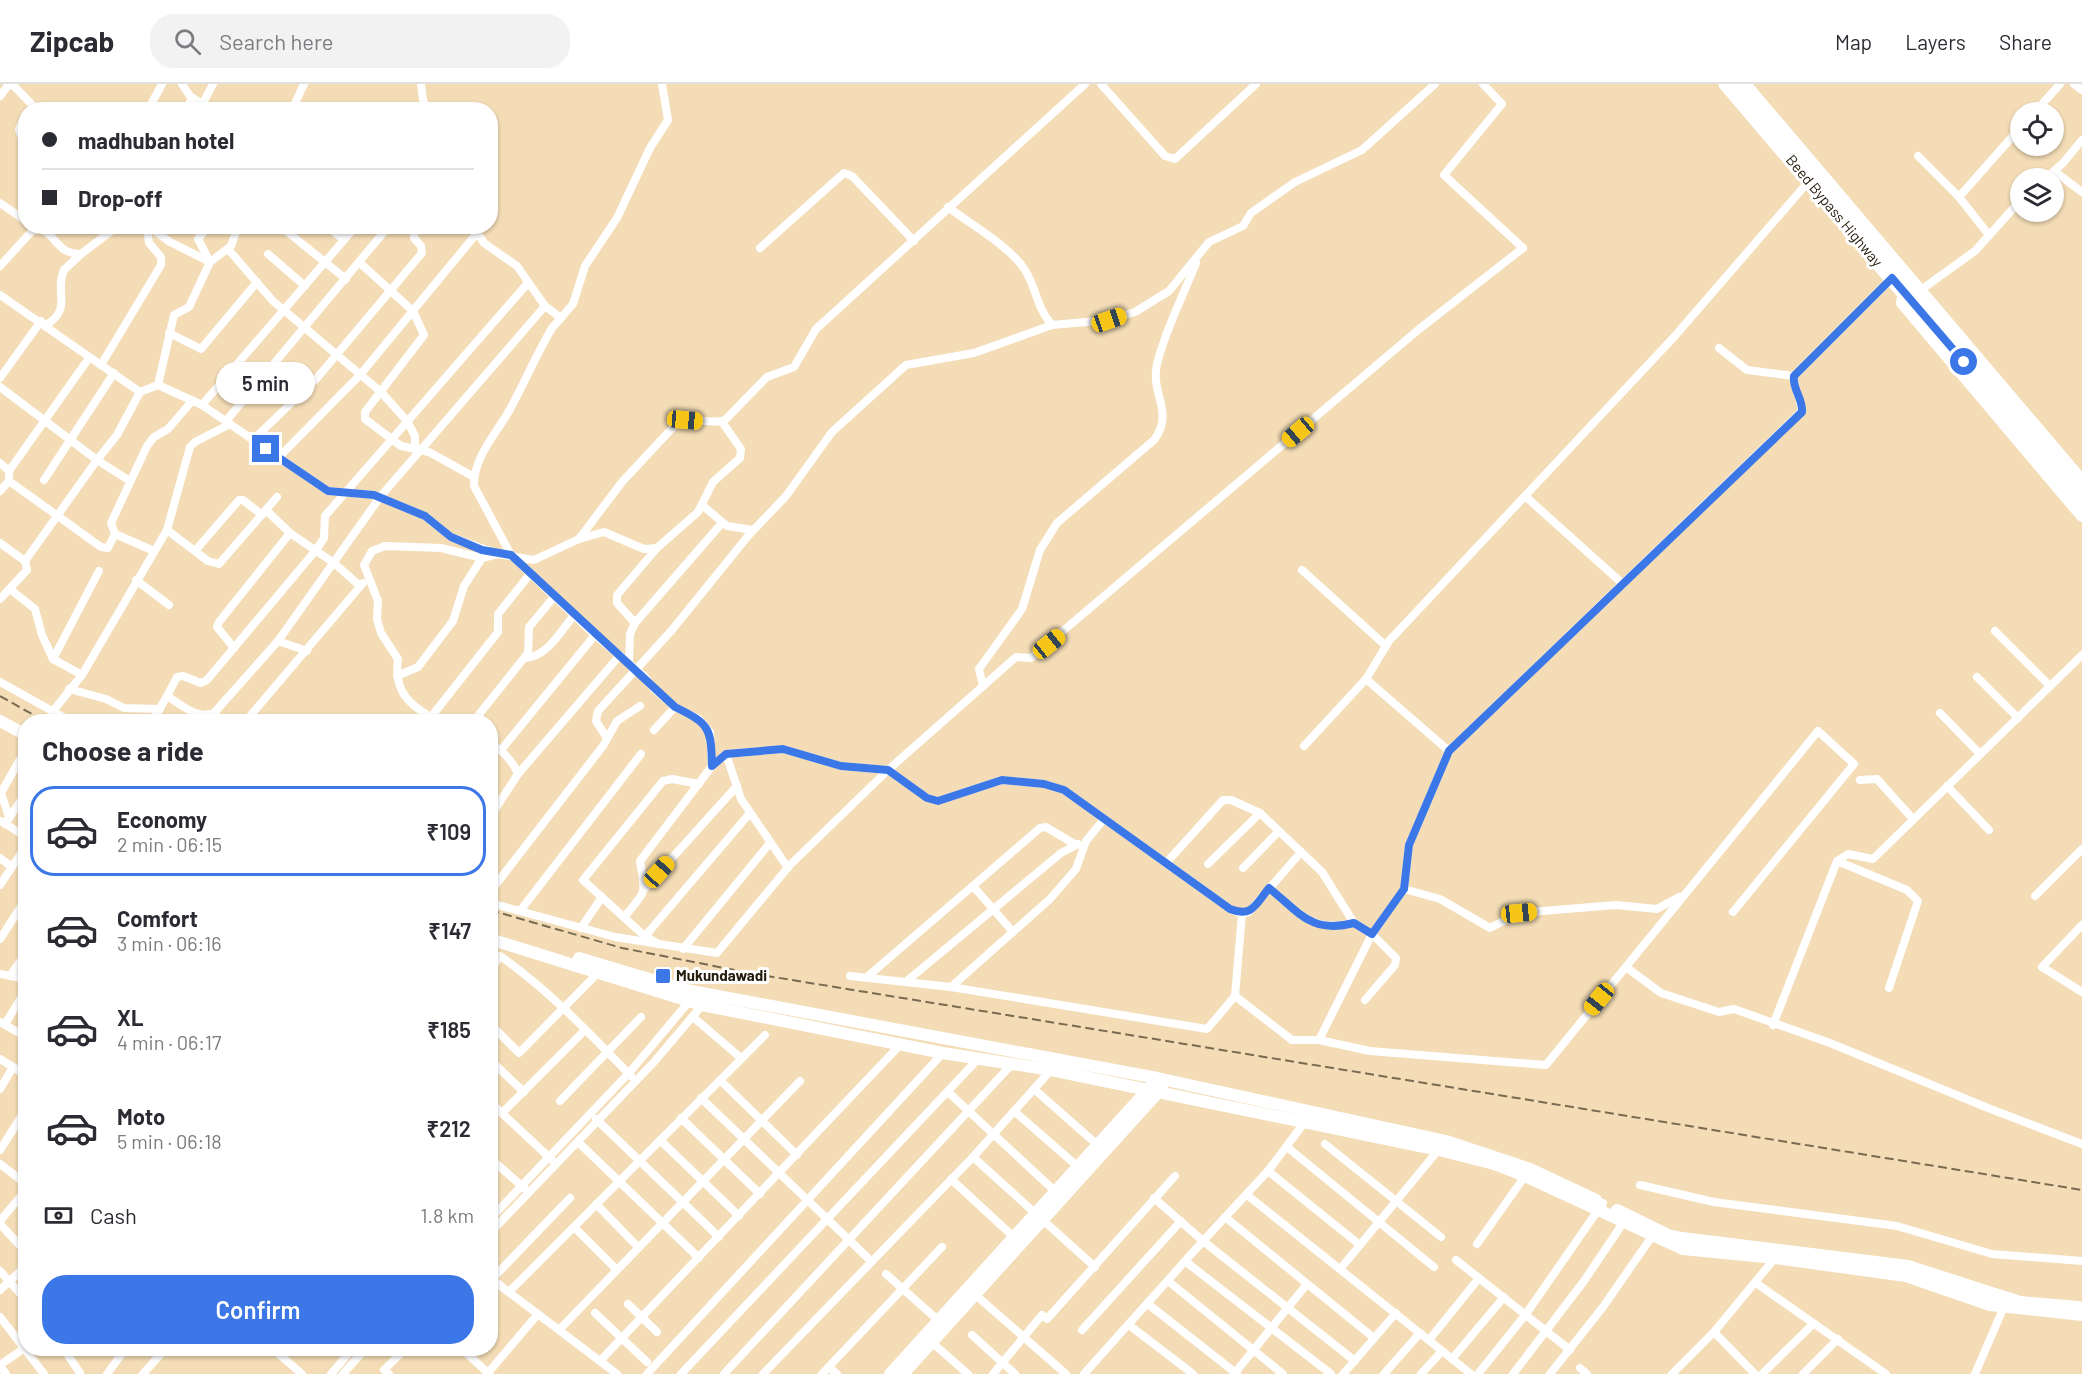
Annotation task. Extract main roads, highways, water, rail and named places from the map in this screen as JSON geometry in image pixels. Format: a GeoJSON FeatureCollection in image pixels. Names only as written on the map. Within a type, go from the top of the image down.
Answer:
{"type":"FeatureCollection","features":[{"type":"Feature","properties":{"kind":"highway","name":"Beed Bypass Highway"},"geometry":{"type":"LineString","coordinates":[[1726,84],[1809,181],[1893,271],[1915,290],[2082,483]]}},
{"type":"Feature","properties":{"kind":"highway","name":"Beed Bypass Highway"},"geometry":{"type":"LineString","coordinates":[[1743,84],[1893,271]]}},
{"type":"Feature","properties":{"kind":"highway","name":"Beed Bypass Highway"},"geometry":{"type":"LineString","coordinates":[[1915,290],[2082,502]]}},
{"type":"Feature","properties":{"kind":"railway"},"geometry":{"type":"LineString","coordinates":[[0,696],[32,714]]}},
{"type":"Feature","properties":{"kind":"railway"},"geometry":{"type":"LineString","coordinates":[[498,912],[622,948],[755,974],[2082,1190]]}},
{"type":"Feature","properties":{"kind":"place","name":"Mukundawadi"},"geometry":{"type":"Point","coordinates":[663,976]}}]}
